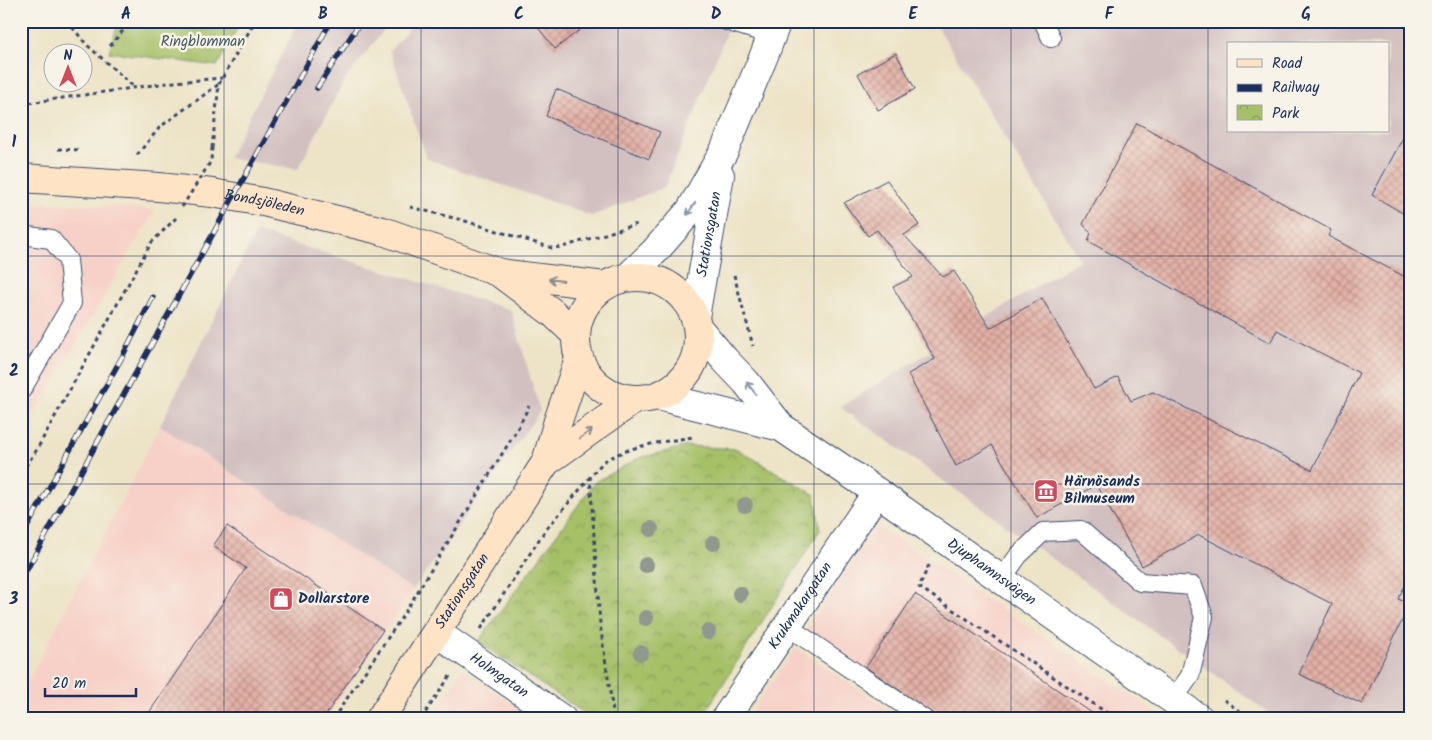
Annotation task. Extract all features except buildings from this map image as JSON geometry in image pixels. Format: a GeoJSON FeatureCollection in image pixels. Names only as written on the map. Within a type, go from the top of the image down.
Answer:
{"type":"FeatureCollection","features":[{"type":"Feature","properties":{"kind":"main road","name":"Bondsjöleden"},"geometry":{"type":"LineString","coordinates":[[21,178],[159,187],[212,193],[263,202],[383,230],[500,273],[616,282]]}},
{"type":"Feature","properties":{"kind":"main road","name":"Bondsjöleden"},"geometry":{"type":"LineString","coordinates":[[500,273],[553,313],[578,347]]}},
{"type":"Feature","properties":{"kind":"main road"},"geometry":{"type":"LineString","coordinates":[[651,278],[668,286],[690,306],[696,322],[697,352],[689,370],[679,383],[669,391],[646,398],[623,398],[611,394],[598,385],[585,370],[578,347],[577,324],[584,308],[595,293],[616,282],[651,278]]}},
{"type":"Feature","properties":{"kind":"main road","name":"Stationsgatan"},"geometry":{"type":"LineString","coordinates":[[380,719],[546,462],[578,347]]}},
{"type":"Feature","properties":{"kind":"main road","name":"Stationsgatan"},"geometry":{"type":"LineString","coordinates":[[546,462],[646,398]]}},
{"type":"Feature","properties":{"kind":"street","name":"Stationsgatan"},"geometry":{"type":"LineString","coordinates":[[616,282],[655,251],[690,211],[724,152],[774,28]]}},
{"type":"Feature","properties":{"kind":"street","name":"Stationsgatan"},"geometry":{"type":"LineString","coordinates":[[696,322],[724,152]]}},
{"type":"Feature","properties":{"kind":"street","name":"Djuphamnsvägen"},"geometry":{"type":"LineString","coordinates":[[696,322],[724,360],[746,382],[781,427],[1002,579],[1200,719]]}},
{"type":"Feature","properties":{"kind":"street","name":"Djuphamnsvägen"},"geometry":{"type":"LineString","coordinates":[[646,398],[781,427]]}},
{"type":"Feature","properties":{"kind":"street","name":"Krukmakargatan"},"geometry":{"type":"LineString","coordinates":[[725,719],[877,492]]}},
{"type":"Feature","properties":{"kind":"street","name":"Holmgatan"},"geometry":{"type":"LineString","coordinates":[[437,633],[562,719]]}},
{"type":"Feature","properties":{"kind":"lane"},"geometry":{"type":"LineString","coordinates":[[726,21],[774,28]]}},
{"type":"Feature","properties":{"kind":"lane"},"geometry":{"type":"LineString","coordinates":[[1043,21],[1051,38]]}},
{"type":"Feature","properties":{"kind":"lane"},"geometry":{"type":"LineString","coordinates":[[21,235],[51,239],[68,260],[72,303],[21,391]]}},
{"type":"Feature","properties":{"kind":"lane"},"geometry":{"type":"LineString","coordinates":[[1002,579],[1018,556],[1043,532],[1081,530],[1140,582],[1193,586],[1204,617],[1190,676],[1173,700]]}},
{"type":"Feature","properties":{"kind":"lane"},"geometry":{"type":"LineString","coordinates":[[787,626],[924,719]]}},
{"type":"Feature","properties":{"kind":"path"},"geometry":{"type":"LineString","coordinates":[[67,21],[87,45],[134,88]]}},
{"type":"Feature","properties":{"kind":"path"},"geometry":{"type":"LineString","coordinates":[[110,46],[131,21]]}},
{"type":"Feature","properties":{"kind":"path"},"geometry":{"type":"LineString","coordinates":[[21,473],[36,451],[151,243],[174,221],[211,161],[219,84],[255,21]]}},
{"type":"Feature","properties":{"kind":"path"},"geometry":{"type":"LineString","coordinates":[[21,104],[174,82],[222,78]]}},
{"type":"Feature","properties":{"kind":"path"},"geometry":{"type":"LineString","coordinates":[[137,154],[160,126],[219,84]]}},
{"type":"Feature","properties":{"kind":"path"},"geometry":{"type":"LineString","coordinates":[[732,270],[753,347]]}},
{"type":"Feature","properties":{"kind":"path"},"geometry":{"type":"LineString","coordinates":[[332,719],[404,614],[530,406]]}},
{"type":"Feature","properties":{"kind":"path"},"geometry":{"type":"LineString","coordinates":[[421,719],[544,532],[590,475],[610,457],[637,447],[696,436]]}},
{"type":"Feature","properties":{"kind":"path"},"geometry":{"type":"LineString","coordinates":[[590,475],[600,624],[614,719]]}},
{"type":"Feature","properties":{"kind":"path"},"geometry":{"type":"LineString","coordinates":[[930,564],[919,587],[1116,719]]}},
{"type":"Feature","properties":{"kind":"shaded area"},"geometry":{"type":"Polygon","coordinates":[[[299,21],[391,21],[344,81],[298,169],[228,158],[299,21]]]}},
{"type":"Feature","properties":{"kind":"shaded area"},"geometry":{"type":"Polygon","coordinates":[[[415,21],[731,21],[665,187],[592,216],[427,159],[390,51],[415,21]]]}},
{"type":"Feature","properties":{"kind":"shaded area"},"geometry":{"type":"Polygon","coordinates":[[[934,21],[1411,21],[1411,719],[1277,719],[840,407],[1080,260],[934,21]]]}},
{"type":"Feature","properties":{"kind":"shaded area"},"geometry":{"type":"Polygon","coordinates":[[[21,203],[100,205],[155,210],[21,436],[21,203]]]}},
{"type":"Feature","properties":{"kind":"shaded area"},"geometry":{"type":"Polygon","coordinates":[[[256,232],[511,310],[540,411],[413,590],[160,426],[256,232]]]}},
{"type":"Feature","properties":{"kind":"shaded area"},"geometry":{"type":"Polygon","coordinates":[[[160,426],[413,590],[326,719],[21,719],[21,695],[160,426]]]}},
{"type":"Feature","properties":{"kind":"shaded area"},"geometry":{"type":"Polygon","coordinates":[[[877,526],[1167,719],[936,719],[805,631],[877,526]]]}},
{"type":"Feature","properties":{"kind":"shaded area"},"geometry":{"type":"Polygon","coordinates":[[[796,648],[903,719],[746,719],[796,648]]]}},
{"type":"Feature","properties":{"kind":"shaded area"},"geometry":{"type":"Polygon","coordinates":[[[463,669],[534,719],[430,719],[463,669]]]}},
{"type":"Feature","properties":{"kind":"green space","name":"Ringblomman"},"geometry":{"type":"Polygon","coordinates":[[[119,21],[241,21],[217,66],[109,52],[119,21]]]}},
{"type":"Feature","properties":{"kind":"green space"},"geometry":{"type":"Polygon","coordinates":[[[688,446],[737,449],[815,495],[820,530],[701,719],[593,719],[478,642],[595,482],[639,458],[688,446]]]}},
{"type":"Feature","properties":{"kind":"railway"},"geometry":{"type":"LineString","coordinates":[[21,580],[331,21]]}},
{"type":"Feature","properties":{"kind":"railway"},"geometry":{"type":"LineString","coordinates":[[317,88],[361,21]]}},
{"type":"Feature","properties":{"kind":"railway"},"geometry":{"type":"LineString","coordinates":[[21,538],[122,357],[153,297]]}},
{"type":"Feature","properties":{"kind":"place","name":"Härnösands Bilmuseum"},"geometry":{"type":"Point","coordinates":[1046,491]}},
{"type":"Feature","properties":{"kind":"place","name":"Dollarstore"},"geometry":{"type":"Point","coordinates":[281,599]}}]}
